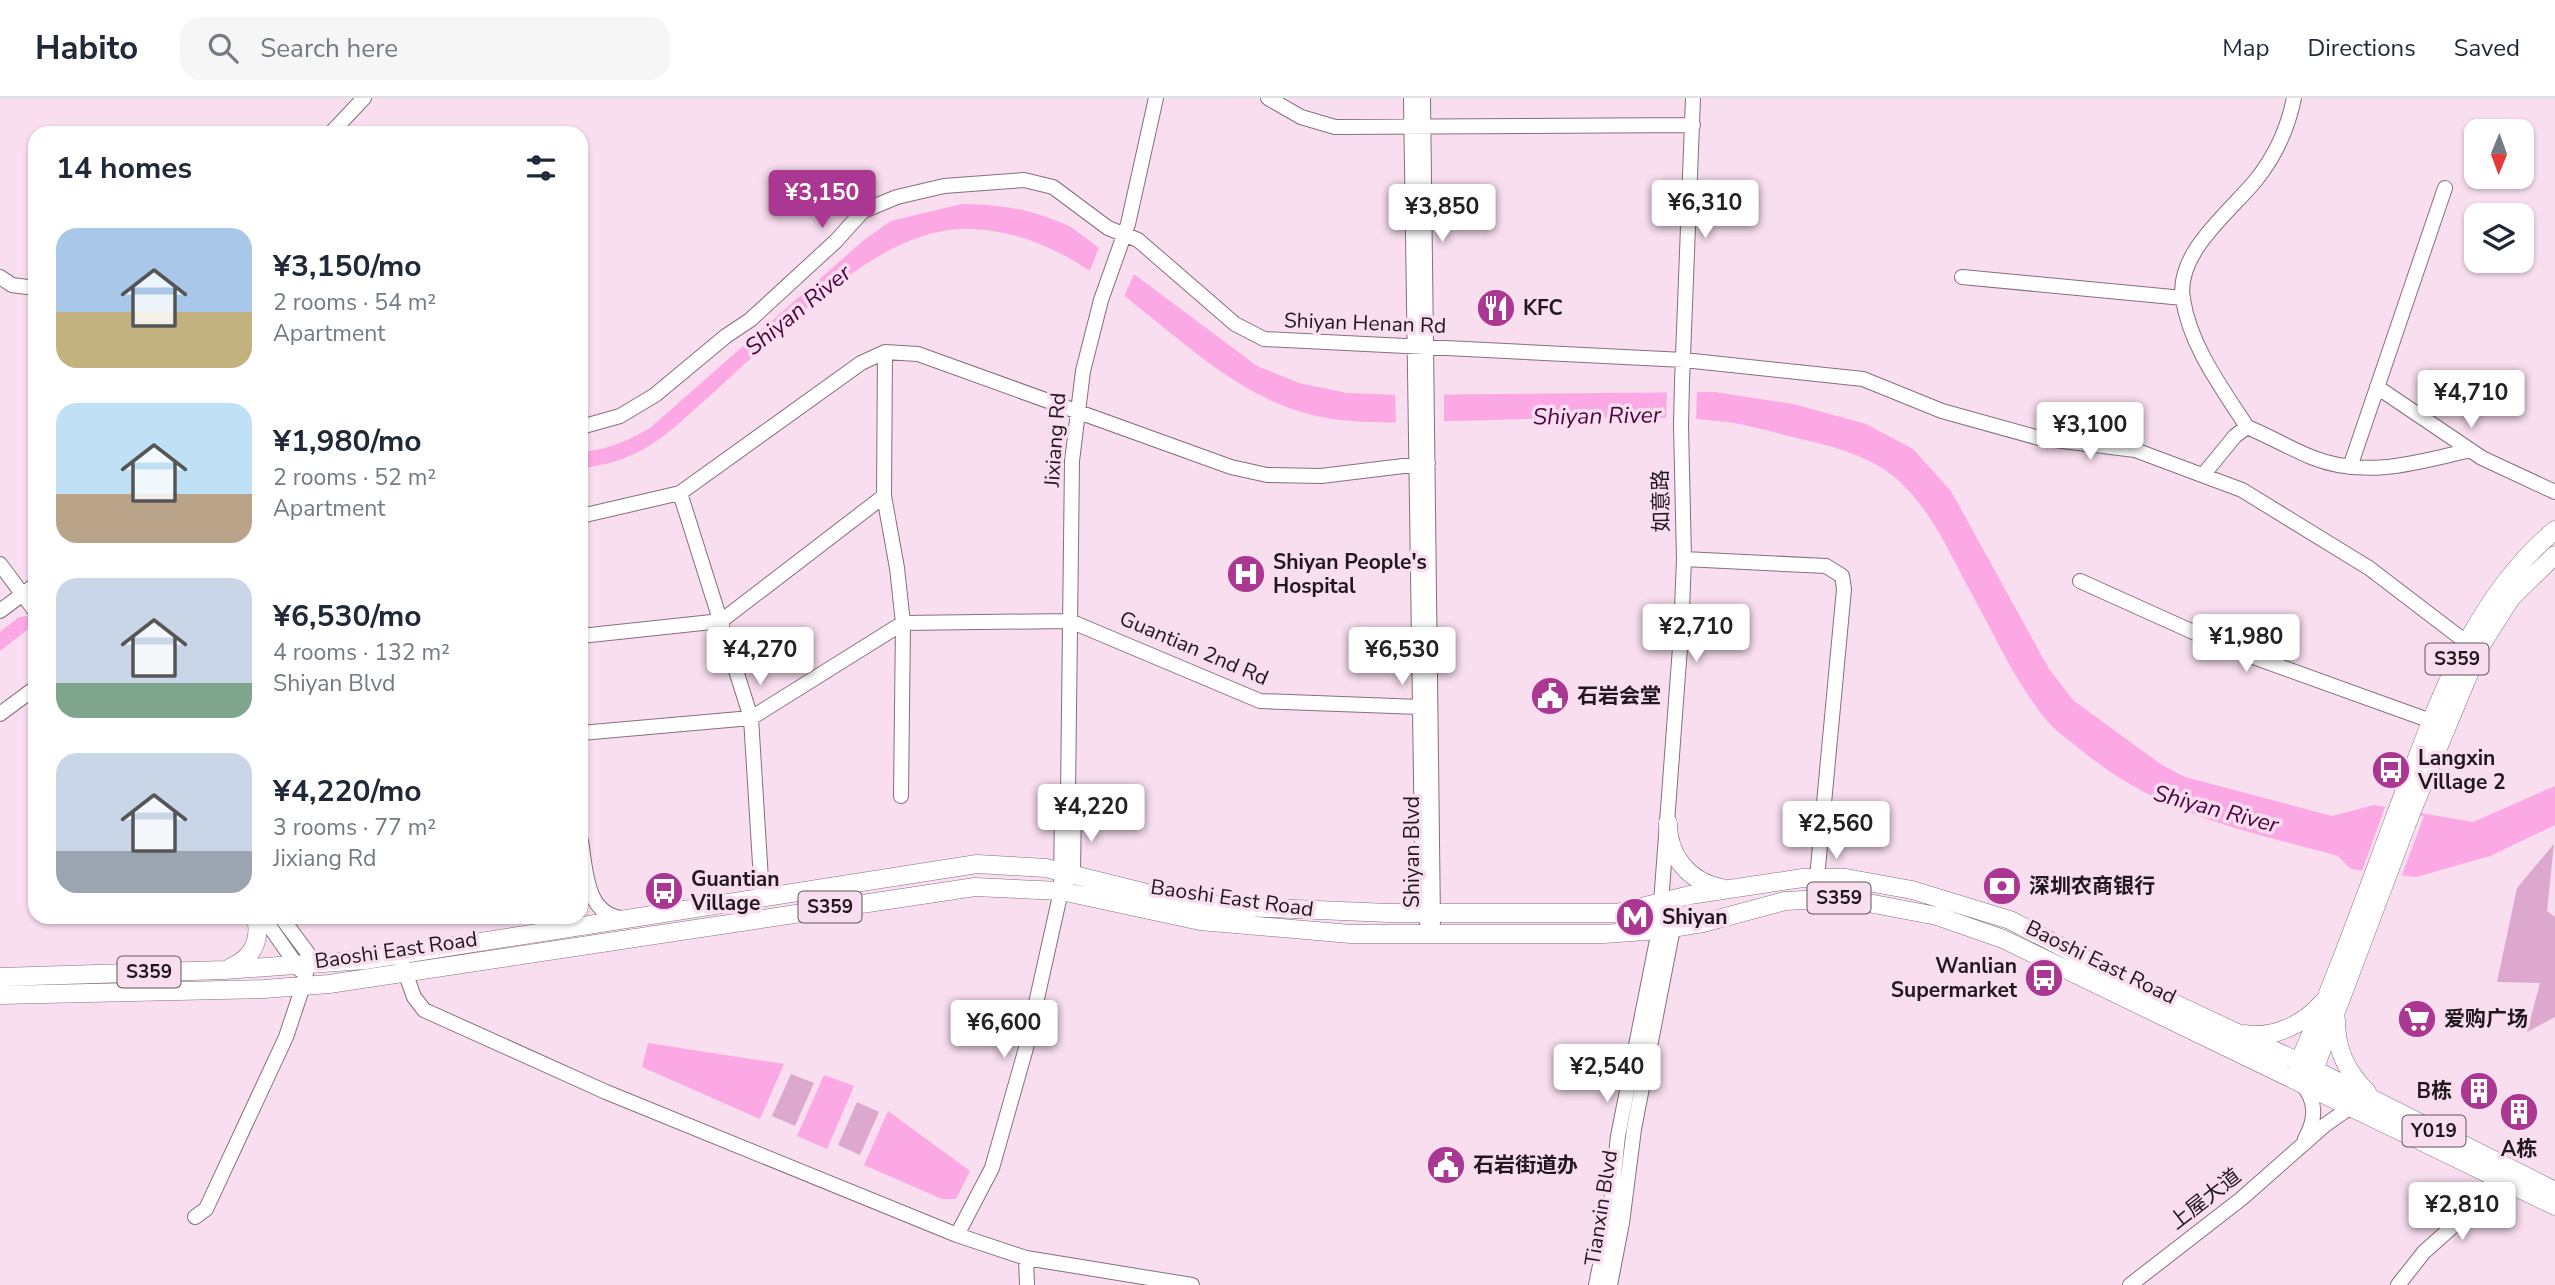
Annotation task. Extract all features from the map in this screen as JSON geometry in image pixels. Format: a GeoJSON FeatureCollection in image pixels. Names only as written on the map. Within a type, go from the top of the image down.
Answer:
{"type":"FeatureCollection","features":[{"type":"Feature","properties":{"kind":"main road","name":"S359"},"geometry":{"type":"LineString","coordinates":[[2304,1071],[2332,1005],[2404,811],[2431,721],[2466,642],[2510,576],[2555,530]]}},
{"type":"Feature","properties":{"kind":"main road","name":"S359"},"geometry":{"type":"LineString","coordinates":[[2404,811],[2480,647],[2511,598],[2555,555]]}},
{"type":"Feature","properties":{"kind":"main road"},"geometry":{"type":"LineString","coordinates":[[1668,823],[1670,842],[1683,868],[1709,885],[1729,889]]}},
{"type":"Feature","properties":{"kind":"main road","name":"Baoshi East Road"},"geometry":{"type":"LineString","coordinates":[[0,977],[223,970],[304,965],[399,954],[953,866],[1002,864],[1067,872],[1167,898],[1221,906],[1428,913],[1616,913],[1729,889],[1816,877],[1867,881],[1912,890],[2010,920],[2131,983],[2238,1033],[2304,1071]]}},
{"type":"Feature","properties":{"kind":"main road","name":"Baoshi East Road"},"geometry":{"type":"LineString","coordinates":[[0,995],[303,986],[953,888],[996,886],[1061,891],[1164,915],[1236,926],[1312,933],[1433,935],[1666,929],[1804,898],[1842,898],[1927,914],[2003,939],[2304,1071]]}},
{"type":"Feature","properties":{"kind":"main road"},"geometry":{"type":"LineString","coordinates":[[223,970],[239,964],[250,954],[258,935],[257,924]]}},
{"type":"Feature","properties":{"kind":"main road","name":"S359"},"geometry":{"type":"LineString","coordinates":[[2238,1033],[2262,1035],[2287,1028],[2332,1005]]}},
{"type":"Feature","properties":{"kind":"main road"},"geometry":{"type":"LineString","coordinates":[[2332,1005],[2338,1047],[2347,1068],[2382,1106]]}},
{"type":"Feature","properties":{"kind":"main road","name":"Y019"},"geometry":{"type":"LineString","coordinates":[[2304,1071],[2555,1191]]}},
{"type":"Feature","properties":{"kind":"main road","name":"Y019"},"geometry":{"type":"LineString","coordinates":[[2304,1071],[2355,1109],[2555,1206]]}},
{"type":"Feature","properties":{"kind":"street"},"geometry":{"type":"LineString","coordinates":[[338,126],[364,98]]}},
{"type":"Feature","properties":{"kind":"street","name":"Jixiang Rd"},"geometry":{"type":"LineString","coordinates":[[1067,872],[1074,804],[1068,795],[1072,461],[1076,413],[1104,290],[1125,234],[1156,98]]}},
{"type":"Feature","properties":{"kind":"street"},"geometry":{"type":"LineString","coordinates":[[1268,98],[1321,125],[1693,125]]}},
{"type":"Feature","properties":{"kind":"street","name":"Shiyan Blvd"},"geometry":{"type":"LineString","coordinates":[[1411,98],[1417,127],[1428,913]]}},
{"type":"Feature","properties":{"kind":"street","name":"Shiyan Blvd"},"geometry":{"type":"LineString","coordinates":[[1417,127],[1423,98]]}},
{"type":"Feature","properties":{"kind":"street","name":"如意路"},"geometry":{"type":"LineString","coordinates":[[1662,902],[1684,559],[1681,425],[1693,98]]}},
{"type":"Feature","properties":{"kind":"street"},"geometry":{"type":"LineString","coordinates":[[2294,98],[2278,147],[2257,179],[2205,234],[2183,284],[2183,298],[2196,339],[2213,374],[2247,427],[2313,458],[2371,469],[2404,466],[2470,450]]}},
{"type":"Feature","properties":{"kind":"street","name":"Shiyan Henan Rd"},"geometry":{"type":"LineString","coordinates":[[588,425],[620,416],[655,395],[720,340],[750,320],[819,257],[863,211],[877,204],[944,186],[1024,180],[1054,187],[1108,228],[1143,244],[1235,324],[1255,337],[1275,341],[1420,345],[1684,360],[1863,379],[1954,414],[2039,438],[2135,450],[2242,490],[2369,568],[2466,642]]}},
{"type":"Feature","properties":{"kind":"street"},"geometry":{"type":"LineString","coordinates":[[2350,467],[2445,188]]}},
{"type":"Feature","properties":{"kind":"street"},"geometry":{"type":"LineString","coordinates":[[0,277],[12,285],[28,287]]}},
{"type":"Feature","properties":{"kind":"street"},"geometry":{"type":"LineString","coordinates":[[1962,277],[2183,298]]}},
{"type":"Feature","properties":{"kind":"street"},"geometry":{"type":"LineString","coordinates":[[885,352],[884,496],[897,568],[903,623],[901,796]]}},
{"type":"Feature","properties":{"kind":"street"},"geometry":{"type":"LineString","coordinates":[[588,514],[680,493],[861,363],[885,352],[918,354],[1231,467],[1267,475],[1303,477],[1422,464]]}},
{"type":"Feature","properties":{"kind":"street"},"geometry":{"type":"LineString","coordinates":[[2377,387],[2470,450],[2555,492]]}},
{"type":"Feature","properties":{"kind":"street"},"geometry":{"type":"LineString","coordinates":[[2203,475],[2235,436],[2247,427]]}},
{"type":"Feature","properties":{"kind":"street","name":"Shiyan Blvd"},"geometry":{"type":"LineString","coordinates":[[1422,464],[1420,707],[1428,913],[1433,935]]}},
{"type":"Feature","properties":{"kind":"street"},"geometry":{"type":"LineString","coordinates":[[680,493],[751,718],[762,896]]}},
{"type":"Feature","properties":{"kind":"street"},"geometry":{"type":"LineString","coordinates":[[588,635],[721,621],[884,496]]}},
{"type":"Feature","properties":{"kind":"street"},"geometry":{"type":"LineString","coordinates":[[1684,559],[1826,565],[1842,576],[1844,589],[1816,877]]}},
{"type":"Feature","properties":{"kind":"street"},"geometry":{"type":"LineString","coordinates":[[0,564],[28,593],[0,611]]}},
{"type":"Feature","properties":{"kind":"street"},"geometry":{"type":"LineString","coordinates":[[2080,581],[2231,649],[2431,721]]}},
{"type":"Feature","properties":{"kind":"street","name":"Guantian 2nd Rd"},"geometry":{"type":"LineString","coordinates":[[903,623],[1070,621],[1260,701],[1420,707]]}},
{"type":"Feature","properties":{"kind":"street"},"geometry":{"type":"LineString","coordinates":[[588,732],[751,718],[903,623]]}},
{"type":"Feature","properties":{"kind":"street"},"geometry":{"type":"LineString","coordinates":[[0,714],[28,693]]}},
{"type":"Feature","properties":{"kind":"street"},"geometry":{"type":"LineString","coordinates":[[957,1235],[992,1168],[1026,1048],[1067,872]]}},
{"type":"Feature","properties":{"kind":"street"},"geometry":{"type":"LineString","coordinates":[[588,879],[590,890],[604,913],[624,918]]}},
{"type":"Feature","properties":{"kind":"street"},"geometry":{"type":"LineString","coordinates":[[588,898],[590,890]]}},
{"type":"Feature","properties":{"kind":"street","name":"Tianxin Blvd"},"geometry":{"type":"LineString","coordinates":[[1610,1285],[1622,1223],[1666,929],[1662,902]]}},
{"type":"Feature","properties":{"kind":"street"},"geometry":{"type":"LineString","coordinates":[[269,924],[304,965]]}},
{"type":"Feature","properties":{"kind":"street"},"geometry":{"type":"LineString","coordinates":[[195,1217],[206,1209],[247,1125],[303,986],[304,965],[308,953],[286,924]]}},
{"type":"Feature","properties":{"kind":"street"},"geometry":{"type":"LineString","coordinates":[[569,928],[574,924]]}},
{"type":"Feature","properties":{"kind":"street","name":"Tianxin Blvd"},"geometry":{"type":"LineString","coordinates":[[1596,1285],[1609,1221],[1618,1136],[1666,929]]}},
{"type":"Feature","properties":{"kind":"street"},"geometry":{"type":"LineString","coordinates":[[399,954],[414,997],[424,1010],[619,1097],[957,1235],[1026,1258],[1192,1285]]}},
{"type":"Feature","properties":{"kind":"street","name":"上屋大道"},"geometry":{"type":"LineString","coordinates":[[2303,1143],[2315,1115],[2304,1071]]}},
{"type":"Feature","properties":{"kind":"street","name":"上屋大道"},"geometry":{"type":"LineString","coordinates":[[2130,1285],[2241,1199],[2303,1143],[2345,1111],[2355,1109]]}},
{"type":"Feature","properties":{"kind":"street"},"geometry":{"type":"LineString","coordinates":[[2401,1284],[2424,1252],[2504,1181]]}},
{"type":"Feature","properties":{"kind":"street"},"geometry":{"type":"LineString","coordinates":[[1026,1258],[1027,1285]]}},
{"type":"Feature","properties":{"kind":"shaded area"},"geometry":{"type":"Polygon","coordinates":[[[2554,844],[2547,911],[2555,917],[2555,1017],[2527,1032],[2540,983],[2497,982],[2517,888],[2554,844]]]}},
{"type":"Feature","properties":{"kind":"shaded area"},"geometry":{"type":"Polygon","coordinates":[[[791,1074],[814,1083],[795,1126],[772,1116],[791,1074]]]}},
{"type":"Feature","properties":{"kind":"shaded area"},"geometry":{"type":"Polygon","coordinates":[[[857,1102],[879,1112],[860,1155],[838,1145],[857,1102]]]}},
{"type":"Feature","properties":{"kind":"water","name":"Shiyan River"},"geometry":{"type":"Polygon","coordinates":[[[962,204],[992,205],[1044,216],[1071,227],[1257,366],[1299,383],[1347,393],[1399,395],[1715,392],[1793,404],[1866,424],[1913,449],[1951,491],[2049,669],[2074,701],[2162,765],[2185,777],[2332,816],[2374,805],[2473,822],[2555,786],[2555,825],[2490,856],[2416,877],[2351,869],[2338,856],[2204,818],[2142,791],[2111,772],[2049,723],[2018,679],[1945,543],[1922,507],[1894,477],[1867,460],[1834,447],[1751,426],[1693,419],[1588,417],[1384,422],[1322,417],[1272,401],[1227,376],[1103,280],[1059,253],[1012,235],[960,229],[926,235],[892,249],[824,294],[663,436],[635,454],[588,467],[588,451],[617,444],[650,428],[864,240],[891,221],[962,204]]]}},
{"type":"Feature","properties":{"kind":"water"},"geometry":{"type":"Polygon","coordinates":[[[27,616],[28,629],[0,651],[0,632],[19,617],[27,616]]]}},
{"type":"Feature","properties":{"kind":"water"},"geometry":{"type":"Polygon","coordinates":[[[648,1043],[784,1064],[760,1119],[642,1067],[648,1043]]]}},
{"type":"Feature","properties":{"kind":"water"},"geometry":{"type":"Polygon","coordinates":[[[824,1075],[854,1086],[827,1149],[797,1136],[824,1075]]]}},
{"type":"Feature","properties":{"kind":"water"},"geometry":{"type":"Polygon","coordinates":[[[888,1111],[970,1171],[956,1199],[942,1199],[864,1165],[888,1111]]]}},
{"type":"Feature","properties":{"kind":"pier"},"geometry":{"type":"Polygon","coordinates":[[[1101,243],[1136,270],[1122,301],[1088,275],[1101,243]]]}},
{"type":"Feature","properties":{"kind":"pier"},"geometry":{"type":"Polygon","coordinates":[[[1667,387],[1697,388],[1696,424],[1666,423],[1667,387]]]}},
{"type":"Feature","properties":{"kind":"pier"},"geometry":{"type":"Polygon","coordinates":[[[1395,391],[1444,392],[1444,425],[1396,425],[1395,391]]]}},
{"type":"Feature","properties":{"kind":"pier"},"geometry":{"type":"Polygon","coordinates":[[[2385,807],[2424,816],[2401,878],[2361,874],[2385,807]]]}},
{"type":"Feature","properties":{"kind":"place","name":"KFC"},"geometry":{"type":"Point","coordinates":[1496,308]}},
{"type":"Feature","properties":{"kind":"place","name":"Shiyan People's Hospital"},"geometry":{"type":"Point","coordinates":[1246,574]}},
{"type":"Feature","properties":{"kind":"place","name":"石岩会堂"},"geometry":{"type":"Point","coordinates":[1550,696]}},
{"type":"Feature","properties":{"kind":"place","name":"Langxin Village 2"},"geometry":{"type":"Point","coordinates":[2391,770]}},
{"type":"Feature","properties":{"kind":"place","name":"深圳农商银行"},"geometry":{"type":"Point","coordinates":[2002,886]}},
{"type":"Feature","properties":{"kind":"place","name":"Guantian Village"},"geometry":{"type":"Point","coordinates":[664,891]}},
{"type":"Feature","properties":{"kind":"place","name":"Shiyan"},"geometry":{"type":"Point","coordinates":[1635,917]}},
{"type":"Feature","properties":{"kind":"place","name":"Wanlian Supermarket"},"geometry":{"type":"Point","coordinates":[2044,978]}},
{"type":"Feature","properties":{"kind":"place","name":"爱购广场"},"geometry":{"type":"Point","coordinates":[2417,1019]}},
{"type":"Feature","properties":{"kind":"place","name":"B栋"},"geometry":{"type":"Point","coordinates":[2479,1091]}},
{"type":"Feature","properties":{"kind":"place","name":"A栋"},"geometry":{"type":"Point","coordinates":[2519,1112]}},
{"type":"Feature","properties":{"kind":"place","name":"石岩街道办"},"geometry":{"type":"Point","coordinates":[1446,1165]}}]}
